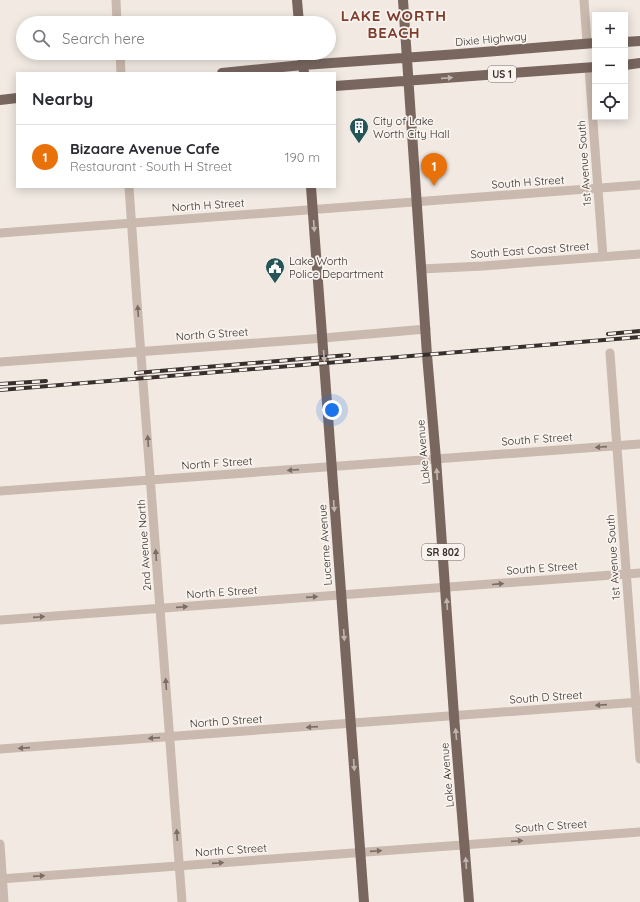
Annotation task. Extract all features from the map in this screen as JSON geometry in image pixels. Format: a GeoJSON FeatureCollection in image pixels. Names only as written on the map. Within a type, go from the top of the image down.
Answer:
{"type":"FeatureCollection","features":[{"type":"Feature","properties":{"kind":"main road"},"geometry":{"type":"LineString","coordinates":[[297,0],[298,16]]}},
{"type":"Feature","properties":{"kind":"main road","name":"Lake Avenue"},"geometry":{"type":"LineString","coordinates":[[403,0],[421,269],[469,902]]}},
{"type":"Feature","properties":{"kind":"main road"},"geometry":{"type":"LineString","coordinates":[[628,42],[640,41]]}},
{"type":"Feature","properties":{"kind":"main road","name":"Dixie Highway"},"geometry":{"type":"LineString","coordinates":[[242,72],[303,69],[407,58],[591,44]]}},
{"type":"Feature","properties":{"kind":"main road"},"geometry":{"type":"LineString","coordinates":[[628,65],[640,63]]}},
{"type":"Feature","properties":{"kind":"main road","name":"US 1"},"geometry":{"type":"LineString","coordinates":[[336,86],[592,68]]}},
{"type":"Feature","properties":{"kind":"main road"},"geometry":{"type":"LineString","coordinates":[[0,100],[16,98]]}},
{"type":"Feature","properties":{"kind":"main road","name":"Lucerne Avenue"},"geometry":{"type":"LineString","coordinates":[[311,188],[364,902]]}},
{"type":"Feature","properties":{"kind":"street"},"geometry":{"type":"LineString","coordinates":[[116,0],[117,16]]}},
{"type":"Feature","properties":{"kind":"street"},"geometry":{"type":"LineString","coordinates":[[584,0],[591,44]]}},
{"type":"Feature","properties":{"kind":"street"},"geometry":{"type":"LineString","coordinates":[[121,60],[122,72]]}},
{"type":"Feature","properties":{"kind":"street","name":"1st Avenue South"},"geometry":{"type":"LineString","coordinates":[[593,84],[603,257]]}},
{"type":"Feature","properties":{"kind":"street","name":"South H Street"},"geometry":{"type":"LineString","coordinates":[[417,202],[640,185]]}},
{"type":"Feature","properties":{"kind":"street","name":"2nd Avenue North"},"geometry":{"type":"LineString","coordinates":[[129,188],[182,902]]}},
{"type":"Feature","properties":{"kind":"street","name":"North H Street"},"geometry":{"type":"LineString","coordinates":[[0,232],[417,202]]}},
{"type":"Feature","properties":{"kind":"street","name":"South East Coast Street"},"geometry":{"type":"LineString","coordinates":[[421,269],[483,266],[640,254]]}},
{"type":"Feature","properties":{"kind":"street","name":"North G Street"},"geometry":{"type":"LineString","coordinates":[[0,362],[426,329]]}},
{"type":"Feature","properties":{"kind":"street","name":"1st Avenue South"},"geometry":{"type":"LineString","coordinates":[[610,353],[626,574],[638,702],[640,759]]}},
{"type":"Feature","properties":{"kind":"street","name":"South F Street"},"geometry":{"type":"LineString","coordinates":[[436,459],[640,444]]}},
{"type":"Feature","properties":{"kind":"street","name":"North F Street"},"geometry":{"type":"LineString","coordinates":[[0,491],[436,459]]}},
{"type":"Feature","properties":{"kind":"street","name":"South E Street"},"geometry":{"type":"LineString","coordinates":[[446,588],[640,573]]}},
{"type":"Feature","properties":{"kind":"street","name":"North E Street"},"geometry":{"type":"LineString","coordinates":[[0,620],[446,588]]}},
{"type":"Feature","properties":{"kind":"street","name":"South D Street"},"geometry":{"type":"LineString","coordinates":[[454,716],[638,702]]}},
{"type":"Feature","properties":{"kind":"street","name":"North D Street"},"geometry":{"type":"LineString","coordinates":[[0,750],[454,716]]}},
{"type":"Feature","properties":{"kind":"street","name":"South C Street"},"geometry":{"type":"LineString","coordinates":[[465,845],[640,832]]}},
{"type":"Feature","properties":{"kind":"street"},"geometry":{"type":"LineString","coordinates":[[0,844],[1,879],[4,902]]}},
{"type":"Feature","properties":{"kind":"street","name":"North C Street"},"geometry":{"type":"LineString","coordinates":[[1,879],[465,845]]}},
{"type":"Feature","properties":{"kind":"railway"},"geometry":{"type":"LineString","coordinates":[[608,334],[640,331]]}},
{"type":"Feature","properties":{"kind":"railway"},"geometry":{"type":"LineString","coordinates":[[0,390],[640,337]]}},
{"type":"Feature","properties":{"kind":"railway"},"geometry":{"type":"LineString","coordinates":[[136,373],[349,355]]}},
{"type":"Feature","properties":{"kind":"railway"},"geometry":{"type":"LineString","coordinates":[[0,384],[46,381]]}},
{"type":"Feature","properties":{"kind":"place","name":"City of Lake Worth City Hall"},"geometry":{"type":"Point","coordinates":[359,144]}},
{"type":"Feature","properties":{"kind":"place","name":"Bizaare Avenue Cafe"},"geometry":{"type":"Point","coordinates":[434,186]}},
{"type":"Feature","properties":{"kind":"place","name":"Lake Worth Police Department"},"geometry":{"type":"Point","coordinates":[275,284]}},
{"type":"Feature","properties":{"kind":"district","name":"LAKE WORTH BEACH"},"geometry":{"type":"Point","coordinates":[394,24]}}]}
